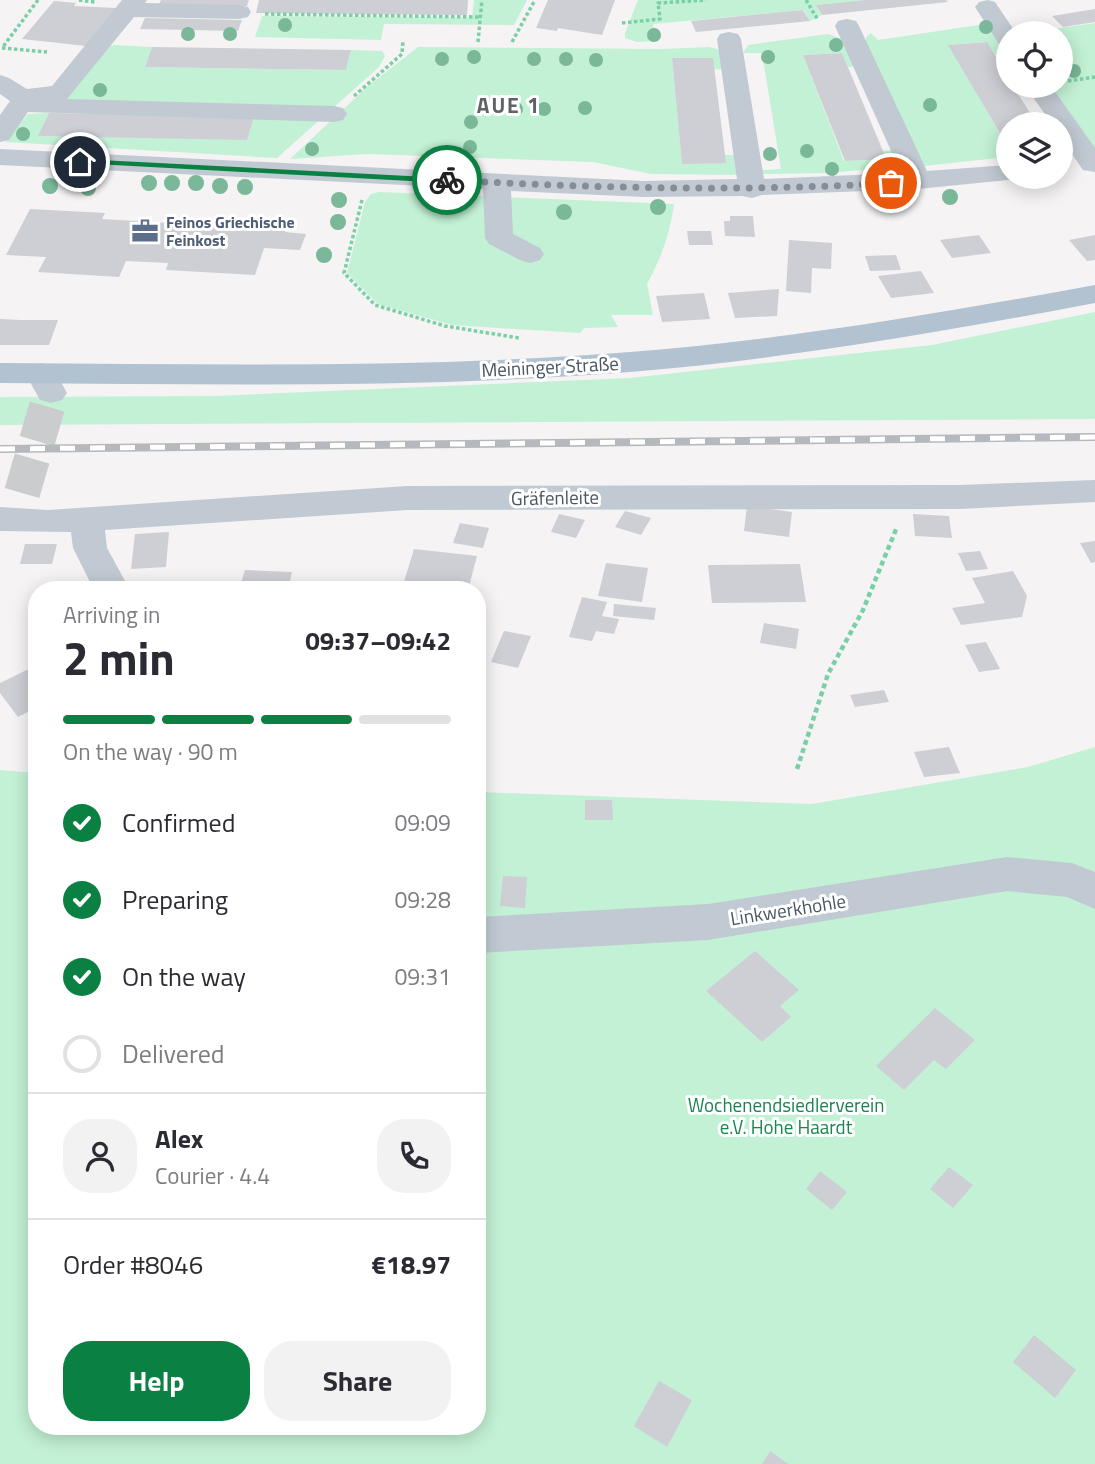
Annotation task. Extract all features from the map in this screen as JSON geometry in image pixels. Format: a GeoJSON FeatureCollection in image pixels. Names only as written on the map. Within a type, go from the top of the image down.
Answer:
{"type":"FeatureCollection","features":[{"type":"Feature","properties":{"kind":"main road","name":"Meininger Straße"},"geometry":{"type":"LineString","coordinates":[[0,373],[46,383],[453,371],[629,362],[789,345],[912,327],[1095,294]]}},
{"type":"Feature","properties":{"kind":"street"},"geometry":{"type":"LineString","coordinates":[[0,134],[25,97],[60,93],[131,5],[251,13]]}},
{"type":"Feature","properties":{"kind":"street"},"geometry":{"type":"LineString","coordinates":[[987,7],[996,21]]}},
{"type":"Feature","properties":{"kind":"street"},"geometry":{"type":"LineString","coordinates":[[835,27],[918,181]]}},
{"type":"Feature","properties":{"kind":"street"},"geometry":{"type":"LineString","coordinates":[[729,39],[752,190]]}},
{"type":"Feature","properties":{"kind":"street"},"geometry":{"type":"LineString","coordinates":[[0,83],[35,106],[334,114]]}},
{"type":"Feature","properties":{"kind":"street"},"geometry":{"type":"LineString","coordinates":[[1047,98],[1094,164]]}},
{"type":"Feature","properties":{"kind":"street"},"geometry":{"type":"LineString","coordinates":[[0,183],[8,158],[644,189],[752,190],[996,174]]}},
{"type":"Feature","properties":{"kind":"street"},"geometry":{"type":"LineString","coordinates":[[1073,166],[1094,164]]}},
{"type":"Feature","properties":{"kind":"street"},"geometry":{"type":"LineString","coordinates":[[497,183],[499,238],[530,254]]}},
{"type":"Feature","properties":{"kind":"street","name":"Gräfenleite"},"geometry":{"type":"LineString","coordinates":[[12,511],[86,519],[407,498],[909,497],[1095,491]]}},
{"type":"Feature","properties":{"kind":"street"},"geometry":{"type":"LineString","coordinates":[[86,519],[90,548],[107,581]]}},
{"type":"Feature","properties":{"kind":"street","name":"Linkwerkhohle"},"geometry":{"type":"LineString","coordinates":[[486,934],[708,922],[1007,874],[1072,880],[1095,891]]}},
{"type":"Feature","properties":{"kind":"path"},"geometry":{"type":"LineString","coordinates":[[38,0],[2,48],[47,52]]}},
{"type":"Feature","properties":{"kind":"path"},"geometry":{"type":"LineString","coordinates":[[478,42],[482,0]]}},
{"type":"Feature","properties":{"kind":"path"},"geometry":{"type":"LineString","coordinates":[[512,43],[535,0]]}},
{"type":"Feature","properties":{"kind":"path"},"geometry":{"type":"LineString","coordinates":[[622,23],[660,19],[658,3],[706,0]]}},
{"type":"Feature","properties":{"kind":"path"},"geometry":{"type":"LineString","coordinates":[[806,0],[835,27]]}},
{"type":"Feature","properties":{"kind":"path"},"geometry":{"type":"LineString","coordinates":[[251,13],[481,17]]}},
{"type":"Feature","properties":{"kind":"path"},"geometry":{"type":"LineString","coordinates":[[1073,80],[1095,77]]}},
{"type":"Feature","properties":{"kind":"path"},"geometry":{"type":"LineString","coordinates":[[369,176],[344,273],[375,305],[444,326],[527,339]]}},
{"type":"Feature","properties":{"kind":"path"},"geometry":{"type":"LineString","coordinates":[[797,769],[828,674],[863,610],[909,497]]}},
{"type":"Feature","properties":{"kind":"green space"},"geometry":{"type":"Polygon","coordinates":[[[474,0],[527,0],[514,25],[384,24],[381,40],[255,37],[262,16],[472,18],[474,0]]]}},
{"type":"Feature","properties":{"kind":"green space"},"geometry":{"type":"Polygon","coordinates":[[[638,0],[865,0],[816,5],[822,15],[810,21],[804,10],[653,24],[656,41],[637,42],[625,38],[625,33],[638,0]]]}},
{"type":"Feature","properties":{"kind":"green space"},"geometry":{"type":"Polygon","coordinates":[[[992,23],[996,29],[996,55],[986,42],[949,45],[996,127],[996,158],[924,166],[866,45],[866,37],[871,33],[878,40],[992,23]]]}},
{"type":"Feature","properties":{"kind":"green space"},"geometry":{"type":"Polygon","coordinates":[[[1095,23],[1095,148],[1091,149],[1073,122],[1073,112],[1066,112],[1057,98],[1073,98],[1073,26],[1095,23]]]}},
{"type":"Feature","properties":{"kind":"green space"},"geometry":{"type":"Polygon","coordinates":[[[828,34],[853,43],[862,66],[848,67],[842,53],[803,55],[844,161],[886,159],[883,151],[900,150],[905,166],[829,173],[762,174],[762,170],[781,169],[762,53],[743,53],[748,45],[828,34]]]}},
{"type":"Feature","properties":{"kind":"green space"},"geometry":{"type":"Polygon","coordinates":[[[103,47],[152,47],[145,67],[346,70],[351,50],[382,51],[385,56],[379,67],[277,158],[6,142],[28,114],[49,113],[39,136],[247,139],[254,117],[71,103],[66,97],[103,47]]]}},
{"type":"Feature","properties":{"kind":"green space"},"geometry":{"type":"Polygon","coordinates":[[[418,47],[709,47],[721,50],[729,70],[714,69],[712,58],[672,58],[682,163],[725,163],[725,155],[739,155],[741,175],[651,174],[593,162],[367,154],[290,159],[367,87],[418,47]]]}},
{"type":"Feature","properties":{"kind":"green space"},"geometry":{"type":"Polygon","coordinates":[[[379,192],[674,204],[664,246],[647,284],[653,315],[611,315],[618,327],[584,328],[580,333],[452,325],[378,304],[347,273],[365,202],[371,194],[379,192]]]}},
{"type":"Feature","properties":{"kind":"green space"},"geometry":{"type":"Polygon","coordinates":[[[1095,312],[1095,419],[0,425],[0,397],[216,396],[630,378],[932,345],[1095,312]]]}},
{"type":"Feature","properties":{"kind":"green space","name":"Wochenendsiedlerverein e.V. Hohe Haardt"},"geometry":{"type":"Polygon","coordinates":[[[1095,747],[1095,1464],[0,1464],[0,770],[28,772],[28,1435],[486,1435],[486,792],[812,804],[1028,767],[1095,747]]]}},
{"type":"Feature","properties":{"kind":"building"},"geometry":{"type":"Polygon","coordinates":[[[161,0],[249,0],[247,6],[159,4],[161,0]]]}},
{"type":"Feature","properties":{"kind":"building"},"geometry":{"type":"Polygon","coordinates":[[[259,0],[468,0],[467,15],[256,13],[259,0]]]}},
{"type":"Feature","properties":{"kind":"building"},"geometry":{"type":"Polygon","coordinates":[[[548,0],[615,0],[602,35],[558,28],[557,31],[536,28],[548,0]]]}},
{"type":"Feature","properties":{"kind":"building"},"geometry":{"type":"Polygon","coordinates":[[[865,0],[948,2],[822,15],[816,5],[865,0]]]}},
{"type":"Feature","properties":{"kind":"building"},"geometry":{"type":"Polygon","coordinates":[[[54,1],[76,3],[74,6],[116,8],[86,46],[22,39],[54,1]]]}},
{"type":"Feature","properties":{"kind":"building"},"geometry":{"type":"Polygon","coordinates":[[[1095,9],[1095,22],[1073,25],[1073,21],[1057,21],[1052,16],[1095,9]]]}},
{"type":"Feature","properties":{"kind":"building"},"geometry":{"type":"Polygon","coordinates":[[[803,10],[810,21],[696,32],[691,21],[803,10]]]}},
{"type":"Feature","properties":{"kind":"building"},"geometry":{"type":"Polygon","coordinates":[[[145,18],[242,20],[238,31],[140,29],[145,18]]]}},
{"type":"Feature","properties":{"kind":"building"},"geometry":{"type":"Polygon","coordinates":[[[987,42],[996,57],[996,98],[1021,98],[1029,112],[996,112],[996,127],[948,45],[987,42]]]}},
{"type":"Feature","properties":{"kind":"building"},"geometry":{"type":"Polygon","coordinates":[[[152,47],[351,50],[346,70],[145,67],[152,47]]]}},
{"type":"Feature","properties":{"kind":"building"},"geometry":{"type":"Polygon","coordinates":[[[842,53],[887,159],[845,161],[803,55],[842,53]]]}},
{"type":"Feature","properties":{"kind":"building"},"geometry":{"type":"Polygon","coordinates":[[[672,58],[713,58],[726,163],[682,164],[672,58]]]}},
{"type":"Feature","properties":{"kind":"building"},"geometry":{"type":"Polygon","coordinates":[[[49,113],[254,117],[247,140],[38,136],[49,113]]]}},
{"type":"Feature","properties":{"kind":"building"},"geometry":{"type":"Polygon","coordinates":[[[30,209],[105,213],[102,219],[286,230],[285,232],[306,234],[300,250],[264,248],[255,275],[166,270],[168,263],[126,261],[119,277],[38,272],[46,257],[6,255],[30,209]]]}},
{"type":"Feature","properties":{"kind":"building"},"geometry":{"type":"Polygon","coordinates":[[[730,216],[753,216],[755,237],[725,236],[724,221],[730,221],[730,216]]]}},
{"type":"Feature","properties":{"kind":"building"},"geometry":{"type":"Polygon","coordinates":[[[687,231],[711,231],[713,245],[689,245],[687,231]]]}},
{"type":"Feature","properties":{"kind":"building"},"geometry":{"type":"Polygon","coordinates":[[[979,235],[991,253],[952,258],[940,240],[979,235]]]}},
{"type":"Feature","properties":{"kind":"building"},"geometry":{"type":"Polygon","coordinates":[[[1095,235],[1095,260],[1087,261],[1069,240],[1095,235]]]}},
{"type":"Feature","properties":{"kind":"building"},"geometry":{"type":"Polygon","coordinates":[[[789,240],[832,243],[831,269],[812,268],[811,293],[786,291],[789,240]]]}},
{"type":"Feature","properties":{"kind":"building"},"geometry":{"type":"Polygon","coordinates":[[[896,255],[901,270],[870,271],[865,256],[896,255]]]}},
{"type":"Feature","properties":{"kind":"building"},"geometry":{"type":"Polygon","coordinates":[[[921,271],[934,293],[891,298],[878,276],[921,271]]]}},
{"type":"Feature","properties":{"kind":"building"},"geometry":{"type":"Polygon","coordinates":[[[779,289],[777,316],[735,318],[728,293],[779,289]]]}},
{"type":"Feature","properties":{"kind":"building"},"geometry":{"type":"Polygon","coordinates":[[[704,293],[710,319],[662,322],[656,296],[704,293]]]}},
{"type":"Feature","properties":{"kind":"building"},"geometry":{"type":"Polygon","coordinates":[[[0,319],[58,320],[49,345],[0,345],[0,319]]]}},
{"type":"Feature","properties":{"kind":"building"},"geometry":{"type":"Polygon","coordinates":[[[747,506],[792,512],[789,537],[744,531],[747,506]]]}},
{"type":"Feature","properties":{"kind":"building"},"geometry":{"type":"Polygon","coordinates":[[[625,511],[651,518],[641,535],[615,527],[625,511]]]}},
{"type":"Feature","properties":{"kind":"building"},"geometry":{"type":"Polygon","coordinates":[[[559,514],[585,520],[576,538],[551,532],[559,514]]]}},
{"type":"Feature","properties":{"kind":"building"},"geometry":{"type":"Polygon","coordinates":[[[913,514],[949,516],[952,538],[915,536],[913,514]]]}},
{"type":"Feature","properties":{"kind":"building"},"geometry":{"type":"Polygon","coordinates":[[[460,523],[489,528],[483,548],[453,543],[460,523]]]}},
{"type":"Feature","properties":{"kind":"building"},"geometry":{"type":"Polygon","coordinates":[[[169,532],[166,567],[131,569],[135,534],[169,532]]]}},
{"type":"Feature","properties":{"kind":"building"},"geometry":{"type":"Polygon","coordinates":[[[1095,541],[1095,562],[1091,563],[1080,543],[1095,541]]]}},
{"type":"Feature","properties":{"kind":"building"},"geometry":{"type":"Polygon","coordinates":[[[25,544],[57,544],[52,564],[20,564],[25,544]]]}},
{"type":"Feature","properties":{"kind":"building"},"geometry":{"type":"Polygon","coordinates":[[[414,549],[477,556],[470,581],[404,581],[414,549]]]}},
{"type":"Feature","properties":{"kind":"building"},"geometry":{"type":"Polygon","coordinates":[[[980,551],[988,569],[966,571],[958,553],[980,551]]]}},
{"type":"Feature","properties":{"kind":"building"},"geometry":{"type":"Polygon","coordinates":[[[606,563],[648,568],[642,602],[598,596],[606,563]]]}},
{"type":"Feature","properties":{"kind":"building"},"geometry":{"type":"Polygon","coordinates":[[[800,564],[806,602],[712,603],[708,565],[800,564]]]}},
{"type":"Feature","properties":{"kind":"building"},"geometry":{"type":"Polygon","coordinates":[[[245,570],[292,572],[290,581],[242,581],[245,570]]]}},
{"type":"Feature","properties":{"kind":"building"},"geometry":{"type":"Polygon","coordinates":[[[1013,571],[1027,596],[1022,617],[961,625],[952,608],[985,603],[972,578],[1013,571]]]}},
{"type":"Feature","properties":{"kind":"building"},"geometry":{"type":"Polygon","coordinates":[[[582,597],[607,602],[602,616],[619,619],[614,634],[596,631],[592,641],[569,637],[582,597]]]}},
{"type":"Feature","properties":{"kind":"building"},"geometry":{"type":"Polygon","coordinates":[[[614,604],[656,608],[654,620],[613,616],[614,604]]]}},
{"type":"Feature","properties":{"kind":"building"},"geometry":{"type":"Polygon","coordinates":[[[764,623],[799,629],[796,649],[760,643],[764,623]]]}},
{"type":"Feature","properties":{"kind":"building"},"geometry":{"type":"Polygon","coordinates":[[[504,631],[531,636],[518,668],[491,662],[504,631]]]}},
{"type":"Feature","properties":{"kind":"building"},"geometry":{"type":"Polygon","coordinates":[[[986,642],[1000,669],[979,672],[965,645],[986,642]]]}},
{"type":"Feature","properties":{"kind":"building"},"geometry":{"type":"Polygon","coordinates":[[[28,669],[28,712],[18,717],[0,693],[0,683],[28,669]]]}},
{"type":"Feature","properties":{"kind":"building"},"geometry":{"type":"Polygon","coordinates":[[[884,690],[889,702],[855,707],[850,695],[884,690]]]}},
{"type":"Feature","properties":{"kind":"building"},"geometry":{"type":"Polygon","coordinates":[[[949,747],[960,773],[924,777],[914,752],[949,747]]]}},
{"type":"Feature","properties":{"kind":"building"},"geometry":{"type":"Polygon","coordinates":[[[585,800],[612,800],[613,820],[585,820],[585,800]]]}},
{"type":"Feature","properties":{"kind":"building"},"geometry":{"type":"Polygon","coordinates":[[[503,876],[527,877],[525,908],[500,906],[503,876]]]}},
{"type":"Feature","properties":{"kind":"building"},"geometry":{"type":"Polygon","coordinates":[[[755,951],[799,990],[780,1006],[791,1017],[762,1042],[706,991],[755,951]]]}},
{"type":"Feature","properties":{"kind":"building"},"geometry":{"type":"Polygon","coordinates":[[[935,1008],[975,1040],[946,1069],[934,1060],[904,1090],[876,1066],[935,1008]]]}},
{"type":"Feature","properties":{"kind":"building"},"geometry":{"type":"Polygon","coordinates":[[[949,1167],[973,1185],[953,1208],[930,1189],[949,1167]]]}},
{"type":"Feature","properties":{"kind":"building"},"geometry":{"type":"Polygon","coordinates":[[[820,1171],[847,1192],[832,1210],[806,1189],[820,1171]]]}},
{"type":"Feature","properties":{"kind":"building"},"geometry":{"type":"Polygon","coordinates":[[[1034,1335],[1076,1370],[1055,1398],[1013,1362],[1034,1335]]]}},
{"type":"Feature","properties":{"kind":"building"},"geometry":{"type":"Polygon","coordinates":[[[659,1381],[692,1400],[667,1447],[634,1426],[659,1381]]]}},
{"type":"Feature","properties":{"kind":"building"},"geometry":{"type":"Polygon","coordinates":[[[770,1451],[788,1464],[762,1464],[770,1451]]]}},
{"type":"Feature","properties":{"kind":"tunnel"},"geometry":{"type":"LineString","coordinates":[[22,493],[51,393]]}},
{"type":"Feature","properties":{"kind":"railway"},"geometry":{"type":"LineString","coordinates":[[0,449],[1095,437]]}},
{"type":"Feature","properties":{"kind":"way so far"},"geometry":{"type":"LineString","coordinates":[[447,180],[725,190],[891,183]]}},
{"type":"Feature","properties":{"kind":"place","name":"Feinos Griechische Feinkost"},"geometry":{"type":"Point","coordinates":[145,231]}},
{"type":"Feature","properties":{"kind":"district","name":"AUE 1"},"geometry":{"type":"Point","coordinates":[509,105]}},
{"type":"Feature","properties":{"kind":"route"},"geometry":{"type":"LineString","coordinates":[[80,162],[447,180]]}}]}
